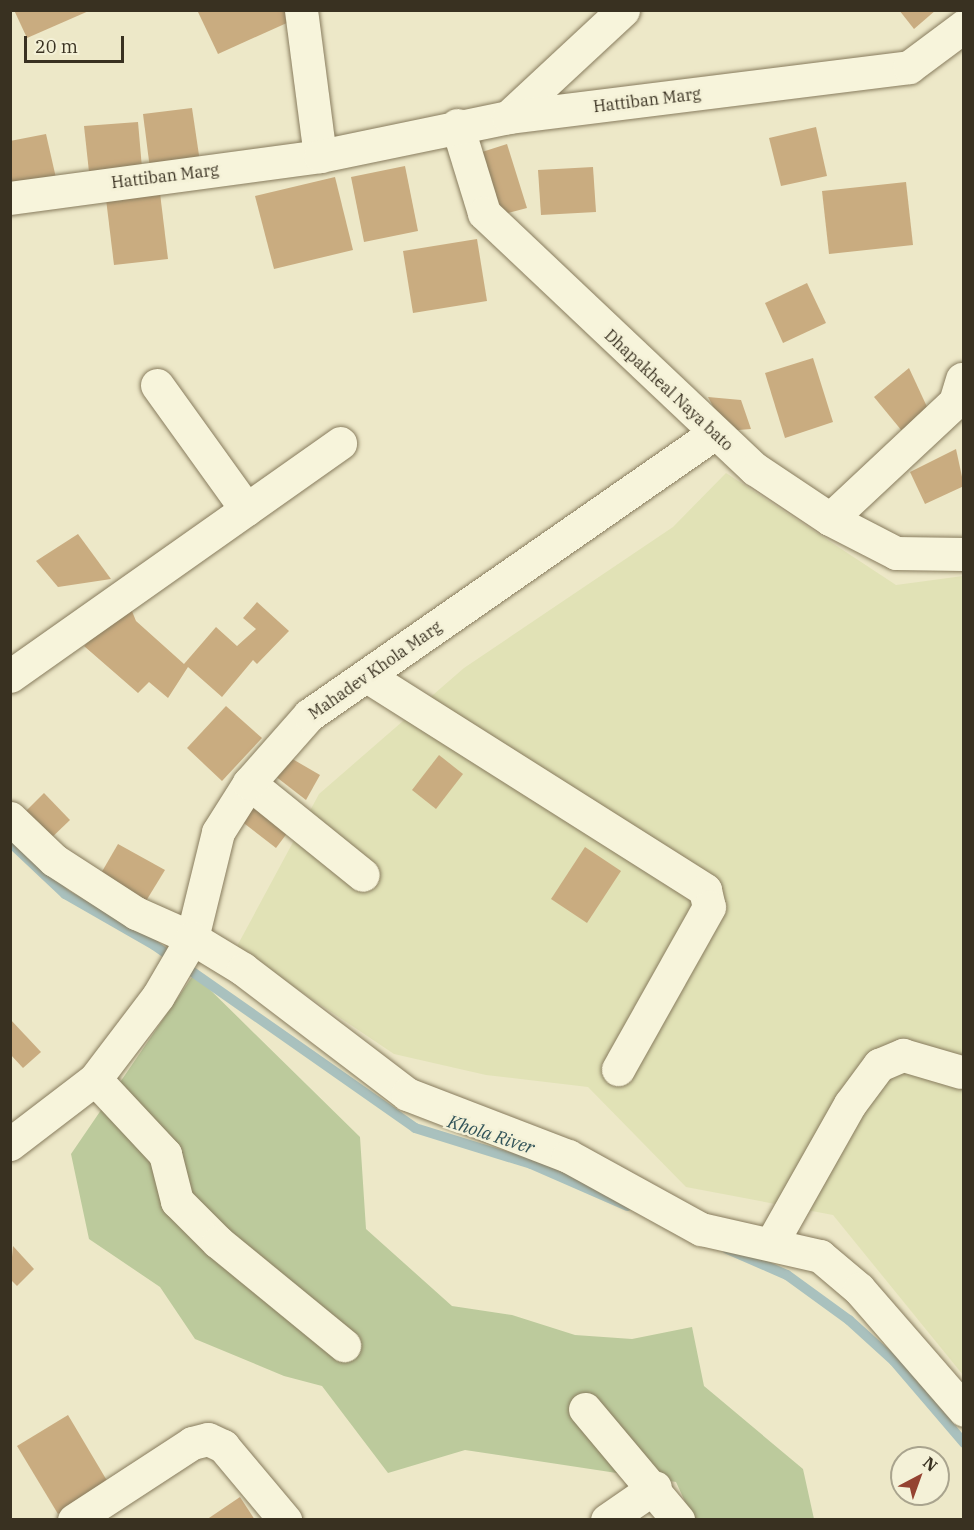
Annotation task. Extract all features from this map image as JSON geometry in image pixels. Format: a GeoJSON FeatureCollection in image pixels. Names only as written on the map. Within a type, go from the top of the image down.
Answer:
{"type":"FeatureCollection","features":[{"type":"Feature","properties":{"kind":"street"},"geometry":{"type":"LineString","coordinates":[[301,10],[320,156]]}},
{"type":"Feature","properties":{"kind":"street"},"geometry":{"type":"LineString","coordinates":[[508,117],[622,10]]}},
{"type":"Feature","properties":{"kind":"street","name":"Hattiban Marg"},"geometry":{"type":"LineString","coordinates":[[10,198],[320,156],[457,125],[508,117],[909,67],[963,26]]}},
{"type":"Feature","properties":{"kind":"street","name":"Dhapakheal Naya bato"},"geometry":{"type":"LineString","coordinates":[[457,125],[484,213],[714,434],[830,519],[896,553],[963,554]]}},
{"type":"Feature","properties":{"kind":"street"},"geometry":{"type":"LineString","coordinates":[[830,519],[955,402],[962,379]]}},
{"type":"Feature","properties":{"kind":"street"},"geometry":{"type":"LineString","coordinates":[[157,385],[246,509]]}},
{"type":"Feature","properties":{"kind":"street","name":"Mahadev Khola Marg"},"geometry":{"type":"LineString","coordinates":[[10,1144],[95,1079],[158,996],[188,947],[218,832],[249,783],[309,715],[714,434]]}},
{"type":"Feature","properties":{"kind":"street"},"geometry":{"type":"LineString","coordinates":[[10,676],[340,443]]}},
{"type":"Feature","properties":{"kind":"street"},"geometry":{"type":"LineString","coordinates":[[367,676],[705,890],[709,907],[618,1069]]}},
{"type":"Feature","properties":{"kind":"street"},"geometry":{"type":"LineString","coordinates":[[249,783],[363,875]]}},
{"type":"Feature","properties":{"kind":"street"},"geometry":{"type":"LineString","coordinates":[[10,818],[54,860],[188,947],[243,969],[407,1094],[568,1156],[700,1229],[820,1256],[859,1289],[963,1410]]}},
{"type":"Feature","properties":{"kind":"street"},"geometry":{"type":"LineString","coordinates":[[771,1244],[850,1104],[879,1065],[903,1055],[961,1072]]}},
{"type":"Feature","properties":{"kind":"street"},"geometry":{"type":"LineString","coordinates":[[95,1079],[165,1154],[177,1201],[218,1242],[344,1345]]}},
{"type":"Feature","properties":{"kind":"street"},"geometry":{"type":"LineString","coordinates":[[585,1409],[655,1487],[678,1520]]}},
{"type":"Feature","properties":{"kind":"street"},"geometry":{"type":"LineString","coordinates":[[74,1520],[192,1443],[208,1439],[223,1446],[285,1520]]}},
{"type":"Feature","properties":{"kind":"street"},"geometry":{"type":"LineString","coordinates":[[607,1520],[655,1487]]}},
{"type":"Feature","properties":{"kind":"green space"},"geometry":{"type":"Polygon","coordinates":[[[726,473],[896,585],[963,576],[963,1375],[833,1215],[686,1187],[588,1087],[486,1075],[394,1054],[236,948],[319,794],[464,668],[673,527],[726,473]]]}},
{"type":"Feature","properties":{"kind":"green space"},"geometry":{"type":"Polygon","coordinates":[[[194,974],[360,1137],[366,1229],[452,1306],[512,1315],[575,1335],[632,1339],[692,1327],[704,1386],[803,1469],[814,1519],[693,1519],[676,1482],[465,1450],[388,1473],[322,1386],[284,1376],[195,1339],[160,1287],[89,1239],[71,1154],[194,974]]]}},
{"type":"Feature","properties":{"kind":"building"},"geometry":{"type":"Polygon","coordinates":[[[14,10],[91,10],[27,38],[14,10]]]}},
{"type":"Feature","properties":{"kind":"building"},"geometry":{"type":"Polygon","coordinates":[[[284,10],[289,22],[218,54],[198,12],[284,10]]]}},
{"type":"Feature","properties":{"kind":"building"},"geometry":{"type":"Polygon","coordinates":[[[899,10],[936,10],[914,29],[899,10]]]}},
{"type":"Feature","properties":{"kind":"building"},"geometry":{"type":"Polygon","coordinates":[[[192,108],[200,162],[150,169],[143,114],[192,108]]]}},
{"type":"Feature","properties":{"kind":"building"},"geometry":{"type":"Polygon","coordinates":[[[138,122],[142,168],[89,172],[84,126],[138,122]]]}},
{"type":"Feature","properties":{"kind":"building"},"geometry":{"type":"Polygon","coordinates":[[[816,127],[827,176],[781,186],[769,138],[816,127]]]}},
{"type":"Feature","properties":{"kind":"building"},"geometry":{"type":"Polygon","coordinates":[[[46,134],[56,178],[10,185],[10,141],[46,134]]]}},
{"type":"Feature","properties":{"kind":"building"},"geometry":{"type":"Polygon","coordinates":[[[507,144],[527,208],[501,215],[482,152],[507,144]]]}},
{"type":"Feature","properties":{"kind":"building"},"geometry":{"type":"Polygon","coordinates":[[[405,166],[418,231],[364,242],[351,177],[405,166]]]}},
{"type":"Feature","properties":{"kind":"building"},"geometry":{"type":"Polygon","coordinates":[[[593,167],[596,212],[541,215],[538,170],[593,167]]]}},
{"type":"Feature","properties":{"kind":"building"},"geometry":{"type":"Polygon","coordinates":[[[335,177],[353,250],[274,269],[255,196],[335,177]]]}},
{"type":"Feature","properties":{"kind":"building"},"geometry":{"type":"Polygon","coordinates":[[[906,182],[913,245],[829,254],[822,191],[906,182]]]}},
{"type":"Feature","properties":{"kind":"building"},"geometry":{"type":"Polygon","coordinates":[[[160,193],[168,259],[114,265],[106,199],[160,193]]]}},
{"type":"Feature","properties":{"kind":"building"},"geometry":{"type":"Polygon","coordinates":[[[477,239],[487,301],[413,313],[403,251],[477,239]]]}},
{"type":"Feature","properties":{"kind":"building"},"geometry":{"type":"Polygon","coordinates":[[[807,283],[826,323],[783,343],[765,303],[807,283]]]}},
{"type":"Feature","properties":{"kind":"building"},"geometry":{"type":"Polygon","coordinates":[[[813,358],[833,422],[785,438],[765,373],[813,358]]]}},
{"type":"Feature","properties":{"kind":"building"},"geometry":{"type":"Polygon","coordinates":[[[909,368],[928,409],[902,431],[874,397],[909,368]]]}},
{"type":"Feature","properties":{"kind":"building"},"geometry":{"type":"Polygon","coordinates":[[[708,397],[741,400],[751,429],[726,431],[708,397]]]}},
{"type":"Feature","properties":{"kind":"building"},"geometry":{"type":"Polygon","coordinates":[[[956,449],[964,486],[925,504],[910,472],[956,449]]]}},
{"type":"Feature","properties":{"kind":"building"},"geometry":{"type":"Polygon","coordinates":[[[78,534],[111,579],[58,587],[36,561],[78,534]]]}},
{"type":"Feature","properties":{"kind":"building"},"geometry":{"type":"Polygon","coordinates":[[[257,602],[289,631],[257,664],[253,660],[222,697],[188,667],[168,698],[149,682],[138,693],[84,646],[129,604],[136,621],[184,664],[216,627],[237,646],[256,629],[243,618],[257,602]]]}},
{"type":"Feature","properties":{"kind":"building"},"geometry":{"type":"Polygon","coordinates":[[[226,706],[262,738],[222,781],[187,748],[226,706]]]}},
{"type":"Feature","properties":{"kind":"building"},"geometry":{"type":"Polygon","coordinates":[[[439,755],[463,774],[436,809],[412,790],[439,755]]]}},
{"type":"Feature","properties":{"kind":"building"},"geometry":{"type":"Polygon","coordinates":[[[289,757],[320,775],[306,800],[275,776],[289,757]]]}},
{"type":"Feature","properties":{"kind":"building"},"geometry":{"type":"Polygon","coordinates":[[[44,793],[70,820],[46,843],[20,817],[44,793]]]}},
{"type":"Feature","properties":{"kind":"building"},"geometry":{"type":"Polygon","coordinates":[[[254,793],[294,824],[276,848],[236,817],[254,793]]]}},
{"type":"Feature","properties":{"kind":"building"},"geometry":{"type":"Polygon","coordinates":[[[118,844],[165,870],[146,901],[100,875],[118,844]]]}},
{"type":"Feature","properties":{"kind":"building"},"geometry":{"type":"Polygon","coordinates":[[[585,847],[621,871],[587,923],[551,899],[585,847]]]}},
{"type":"Feature","properties":{"kind":"building"},"geometry":{"type":"Polygon","coordinates":[[[10,1019],[41,1052],[23,1068],[10,1054],[10,1019]]]}},
{"type":"Feature","properties":{"kind":"building"},"geometry":{"type":"Polygon","coordinates":[[[13,1246],[34,1269],[17,1286],[10,1279],[13,1246]]]}},
{"type":"Feature","properties":{"kind":"building"},"geometry":{"type":"Polygon","coordinates":[[[68,1415],[109,1484],[58,1514],[17,1446],[68,1415]]]}},
{"type":"Feature","properties":{"kind":"building"},"geometry":{"type":"Polygon","coordinates":[[[240,1497],[255,1520],[206,1520],[240,1497]]]}},
{"type":"Feature","properties":{"kind":"waterway","name":"Khola River"},"geometry":{"type":"LineString","coordinates":[[10,842],[65,894],[154,945],[415,1128],[531,1164],[627,1206]]}},
{"type":"Feature","properties":{"kind":"waterway","name":"Khola River"},"geometry":{"type":"LineString","coordinates":[[727,1249],[787,1275],[849,1320],[894,1361],[964,1443]]}}]}
